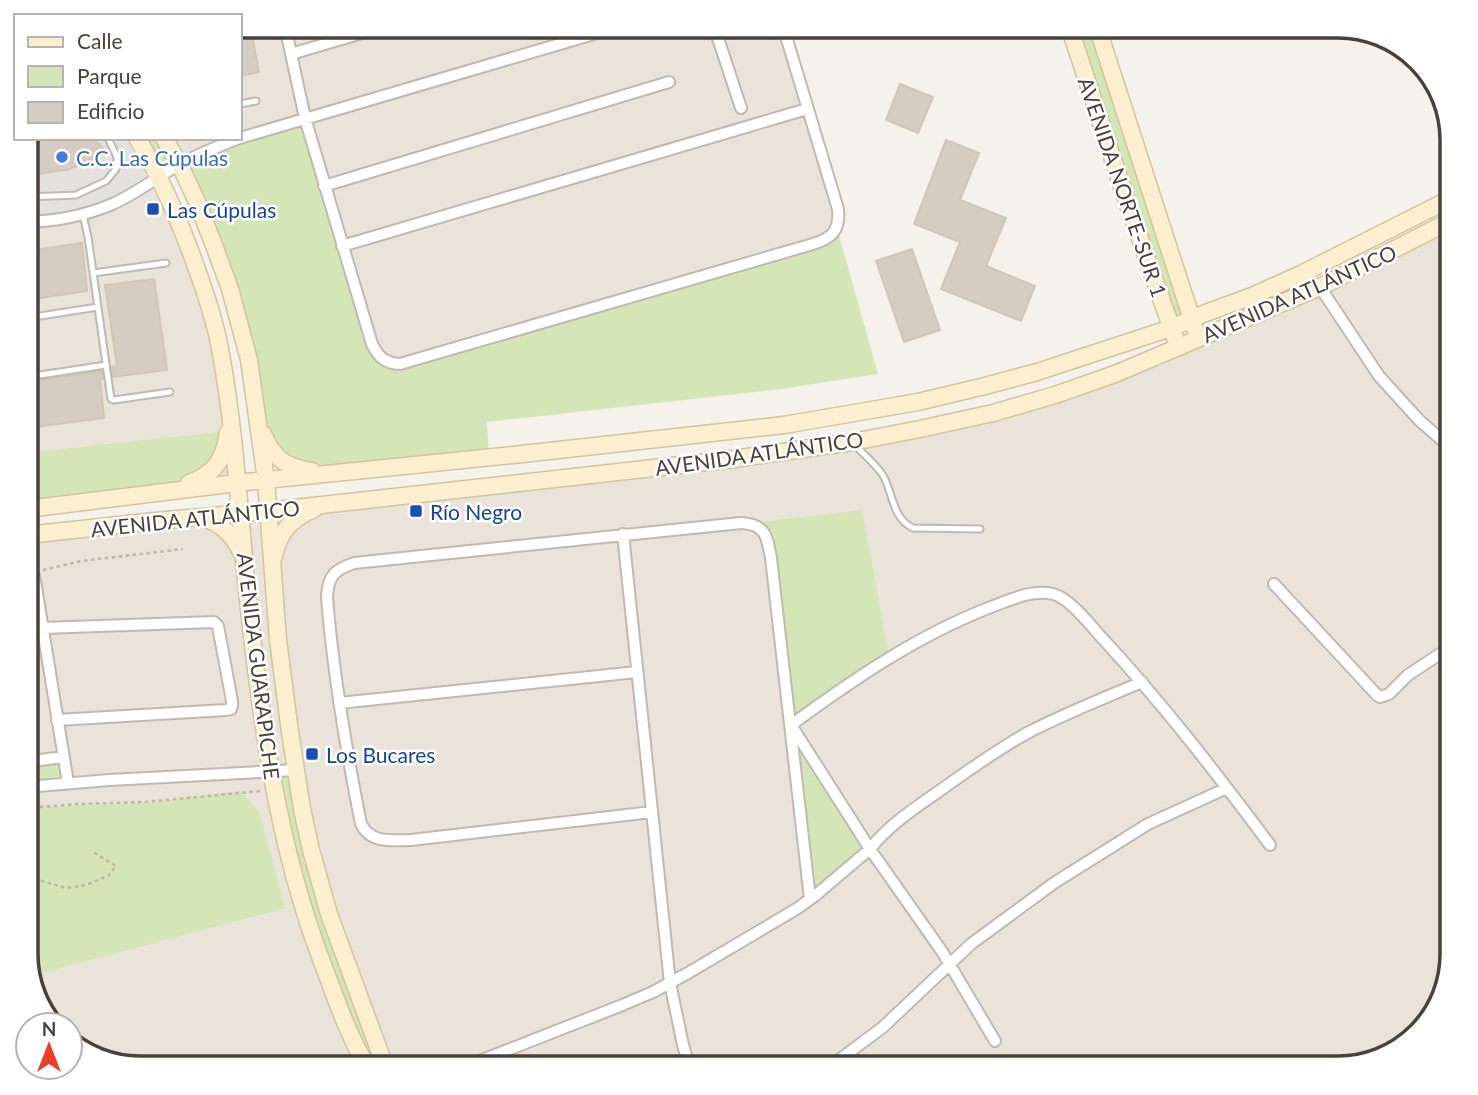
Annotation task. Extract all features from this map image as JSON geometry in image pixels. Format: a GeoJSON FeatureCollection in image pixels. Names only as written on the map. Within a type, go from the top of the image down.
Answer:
{"type":"FeatureCollection","features":[{"type":"Feature","properties":{"kind":"main road","name":"AVENIDA NORTE-SUR 1"},"geometry":{"type":"LineString","coordinates":[[1073,38],[1125,196],[1179,346]]}},
{"type":"Feature","properties":{"kind":"main road","name":"AVENIDA NORTE-SUR 1"},"geometry":{"type":"LineString","coordinates":[[1101,38],[1198,338]]}},
{"type":"Feature","properties":{"kind":"main road","name":"AVENIDA GUARAPICHE"},"geometry":{"type":"LineString","coordinates":[[138,140],[160,177],[181,226],[220,346],[230,412],[262,709],[286,845],[312,935],[352,1040],[361,1056]]}},
{"type":"Feature","properties":{"kind":"main road","name":"AVENIDA GUARAPICHE"},"geometry":{"type":"LineString","coordinates":[[165,140],[197,202],[230,289],[249,360],[265,480],[278,640],[302,809],[329,914],[381,1056]]}},
{"type":"Feature","properties":{"kind":"main road","name":"AVENIDA ATLÁNTICO"},"geometry":{"type":"LineString","coordinates":[[39,507],[237,483],[784,425],[918,402],[1037,372],[1171,328],[1301,275],[1440,204]]}},
{"type":"Feature","properties":{"kind":"main road","name":"AVENIDA ATLÁNTICO"},"geometry":{"type":"LineString","coordinates":[[39,535],[746,457],[852,442],[993,413],[1115,374],[1320,287],[1440,226]]}},
{"type":"Feature","properties":{"kind":"main road"},"geometry":{"type":"LineString","coordinates":[[156,493],[204,477],[212,471],[226,443],[230,412]]}},
{"type":"Feature","properties":{"kind":"main road"},"geometry":{"type":"LineString","coordinates":[[258,419],[267,443],[284,463],[294,468],[331,473]]}},
{"type":"Feature","properties":{"kind":"main road"},"geometry":{"type":"LineString","coordinates":[[272,565],[276,543],[292,521],[302,514],[336,503]]}},
{"type":"Feature","properties":{"kind":"main road"},"geometry":{"type":"LineString","coordinates":[[200,517],[226,529],[244,557]]}},
{"type":"Feature","properties":{"kind":"street"},"geometry":{"type":"LineString","coordinates":[[287,38],[305,118],[372,344],[383,360],[400,364],[813,244],[831,236],[837,228],[838,209],[786,38]]}},
{"type":"Feature","properties":{"kind":"street"},"geometry":{"type":"LineString","coordinates":[[290,54],[345,38]]}},
{"type":"Feature","properties":{"kind":"street"},"geometry":{"type":"LineString","coordinates":[[242,137],[580,38]]}},
{"type":"Feature","properties":{"kind":"street"},"geometry":{"type":"LineString","coordinates":[[718,38],[741,108]]}},
{"type":"Feature","properties":{"kind":"street"},"geometry":{"type":"LineString","coordinates":[[324,186],[669,82]]}},
{"type":"Feature","properties":{"kind":"street"},"geometry":{"type":"LineString","coordinates":[[342,246],[807,109]]}},
{"type":"Feature","properties":{"kind":"street"},"geometry":{"type":"LineString","coordinates":[[39,221],[83,214],[112,204],[180,165],[234,140]]}},
{"type":"Feature","properties":{"kind":"street"},"geometry":{"type":"LineString","coordinates":[[1320,287],[1379,376],[1419,420],[1440,438]]}},
{"type":"Feature","properties":{"kind":"street"},"geometry":{"type":"LineString","coordinates":[[652,812],[411,840],[370,837],[361,824],[339,703],[327,597],[327,588],[334,572],[354,562],[741,523],[752,523],[759,527],[764,532],[769,548],[810,899]]}},
{"type":"Feature","properties":{"kind":"street"},"geometry":{"type":"LineString","coordinates":[[623,534],[670,983],[686,1056]]}},
{"type":"Feature","properties":{"kind":"street"},"geometry":{"type":"LineString","coordinates":[[1274,584],[1380,697],[1389,694],[1408,675],[1440,654]]}},
{"type":"Feature","properties":{"kind":"street"},"geometry":{"type":"LineString","coordinates":[[791,725],[877,665],[943,628],[1026,594],[1056,594],[1081,615],[1142,682],[1182,729],[1270,845]]}},
{"type":"Feature","properties":{"kind":"street"},"geometry":{"type":"LineString","coordinates":[[39,615],[68,783]]}},
{"type":"Feature","properties":{"kind":"street"},"geometry":{"type":"LineString","coordinates":[[42,628],[214,622],[218,626],[232,701],[232,706],[226,710],[57,720]]}},
{"type":"Feature","properties":{"kind":"street"},"geometry":{"type":"LineString","coordinates":[[339,703],[637,671]]}},
{"type":"Feature","properties":{"kind":"street"},"geometry":{"type":"LineString","coordinates":[[492,1056],[620,1006],[670,983],[810,899],[870,849],[892,826],[1006,747],[1062,716],[1142,682]]}},
{"type":"Feature","properties":{"kind":"street"},"geometry":{"type":"LineString","coordinates":[[791,725],[870,849],[949,963],[995,1041]]}},
{"type":"Feature","properties":{"kind":"street"},"geometry":{"type":"LineString","coordinates":[[39,760],[63,757]]}},
{"type":"Feature","properties":{"kind":"street"},"geometry":{"type":"LineString","coordinates":[[39,786],[296,770]]}},
{"type":"Feature","properties":{"kind":"street"},"geometry":{"type":"LineString","coordinates":[[845,1056],[883,1027],[971,944],[1054,883],[1148,824],[1227,788]]}},
{"type":"Feature","properties":{"kind":"lane"},"geometry":{"type":"LineString","coordinates":[[242,104],[256,101]]}},
{"type":"Feature","properties":{"kind":"lane"},"geometry":{"type":"LineString","coordinates":[[39,197],[76,195],[106,181],[116,169],[117,157],[109,140]]}},
{"type":"Feature","properties":{"kind":"lane"},"geometry":{"type":"LineString","coordinates":[[83,214],[111,399],[170,392]]}},
{"type":"Feature","properties":{"kind":"lane"},"geometry":{"type":"LineString","coordinates":[[93,273],[166,262]]}},
{"type":"Feature","properties":{"kind":"lane"},"geometry":{"type":"LineString","coordinates":[[39,316],[98,307]]}},
{"type":"Feature","properties":{"kind":"lane"},"geometry":{"type":"LineString","coordinates":[[39,375],[106,365]]}},
{"type":"Feature","properties":{"kind":"lane"},"geometry":{"type":"LineString","coordinates":[[852,442],[883,475],[896,512],[904,524],[913,528],[980,529]]}},
{"type":"Feature","properties":{"kind":"path"},"geometry":{"type":"LineString","coordinates":[[39,571],[81,561],[183,549]]}},
{"type":"Feature","properties":{"kind":"path"},"geometry":{"type":"LineString","coordinates":[[39,807],[145,802],[275,789]]}},
{"type":"Feature","properties":{"kind":"path"},"geometry":{"type":"LineString","coordinates":[[39,880],[66,888],[86,885],[108,876],[116,866],[93,852]]}},
{"type":"Feature","properties":{"kind":"shaded area"},"geometry":{"type":"Polygon","coordinates":[[[242,38],[787,38],[838,209],[831,236],[390,363],[241,140],[242,38]]]}},
{"type":"Feature","properties":{"kind":"shaded area"},"geometry":{"type":"Polygon","coordinates":[[[39,140],[138,140],[209,306],[237,483],[39,508],[39,140]]]}},
{"type":"Feature","properties":{"kind":"shaded area"},"geometry":{"type":"Polygon","coordinates":[[[95,140],[138,140],[160,177],[112,204],[39,219],[39,173],[70,169],[107,153],[95,140]]]}},
{"type":"Feature","properties":{"kind":"shaded area"},"geometry":{"type":"Polygon","coordinates":[[[165,140],[235,140],[180,165],[165,140]]]}},
{"type":"Feature","properties":{"kind":"shaded area"},"geometry":{"type":"Polygon","coordinates":[[[1440,225],[1440,955],[1439,968],[1429,1000],[1410,1027],[1383,1046],[1358,1055],[1338,1056],[127,1056],[95,1046],[84,1039],[84,1011],[56,1011],[52,1006],[42,981],[39,961],[39,535],[852,442],[1115,374],[1440,225]]]}},
{"type":"Feature","properties":{"kind":"green space"},"geometry":{"type":"Polygon","coordinates":[[[1073,38],[1101,38],[1193,319],[1171,328],[1073,38]]]}},
{"type":"Feature","properties":{"kind":"green space"},"geometry":{"type":"Polygon","coordinates":[[[305,118],[366,328],[390,363],[813,244],[837,228],[878,374],[781,389],[487,422],[489,457],[310,471],[267,443],[249,360],[180,165],[160,177],[138,140],[165,140],[180,164],[305,118]]]}},
{"type":"Feature","properties":{"kind":"green space"},"geometry":{"type":"Polygon","coordinates":[[[228,431],[226,443],[191,483],[39,507],[39,452],[228,431]]]}},
{"type":"Feature","properties":{"kind":"green space"},"geometry":{"type":"Polygon","coordinates":[[[862,510],[889,658],[791,725],[870,849],[810,899],[768,541],[752,523],[862,510]]]}},
{"type":"Feature","properties":{"kind":"green space"},"geometry":{"type":"Polygon","coordinates":[[[63,757],[68,783],[39,786],[39,760],[63,757]]]}},
{"type":"Feature","properties":{"kind":"green space"},"geometry":{"type":"Polygon","coordinates":[[[296,770],[302,809],[382,1056],[363,1056],[329,981],[272,772],[296,770]]]}},
{"type":"Feature","properties":{"kind":"green space"},"geometry":{"type":"Polygon","coordinates":[[[240,791],[259,811],[285,908],[41,973],[39,808],[145,803],[240,791]]]}},
{"type":"Feature","properties":{"kind":"building"},"geometry":{"type":"Polygon","coordinates":[[[242,38],[252,38],[259,72],[242,76],[242,38]]]}},
{"type":"Feature","properties":{"kind":"building"},"geometry":{"type":"Polygon","coordinates":[[[900,84],[933,97],[918,133],[886,120],[900,84]]]}},
{"type":"Feature","properties":{"kind":"building","name":"C.C. Las Cúpulas"},"geometry":{"type":"Polygon","coordinates":[[[39,140],[95,140],[107,152],[70,169],[39,174],[39,140]]]}},
{"type":"Feature","properties":{"kind":"building"},"geometry":{"type":"Polygon","coordinates":[[[946,140],[979,153],[960,200],[1006,218],[986,266],[1035,286],[1021,321],[941,289],[960,242],[914,224],[946,140]]]}},
{"type":"Feature","properties":{"kind":"building"},"geometry":{"type":"Polygon","coordinates":[[[82,243],[87,291],[39,298],[39,249],[82,243]]]}},
{"type":"Feature","properties":{"kind":"building"},"geometry":{"type":"Polygon","coordinates":[[[912,249],[940,330],[904,342],[876,261],[912,249]]]}},
{"type":"Feature","properties":{"kind":"building"},"geometry":{"type":"Polygon","coordinates":[[[154,279],[167,370],[113,377],[112,367],[117,366],[105,285],[154,279]]]}},
{"type":"Feature","properties":{"kind":"building"},"geometry":{"type":"Polygon","coordinates":[[[102,371],[103,379],[100,379],[104,418],[39,426],[39,380],[102,371]]]}},
{"type":"Feature","properties":{"kind":"place","name":"C.C. Las Cúpulas"},"geometry":{"type":"Point","coordinates":[62,157]}},
{"type":"Feature","properties":{"kind":"place","name":"Las Cúpulas"},"geometry":{"type":"Point","coordinates":[153,209]}},
{"type":"Feature","properties":{"kind":"place","name":"Río Negro"},"geometry":{"type":"Point","coordinates":[416,511]}},
{"type":"Feature","properties":{"kind":"place","name":"Los Bucares"},"geometry":{"type":"Point","coordinates":[312,754]}}]}
